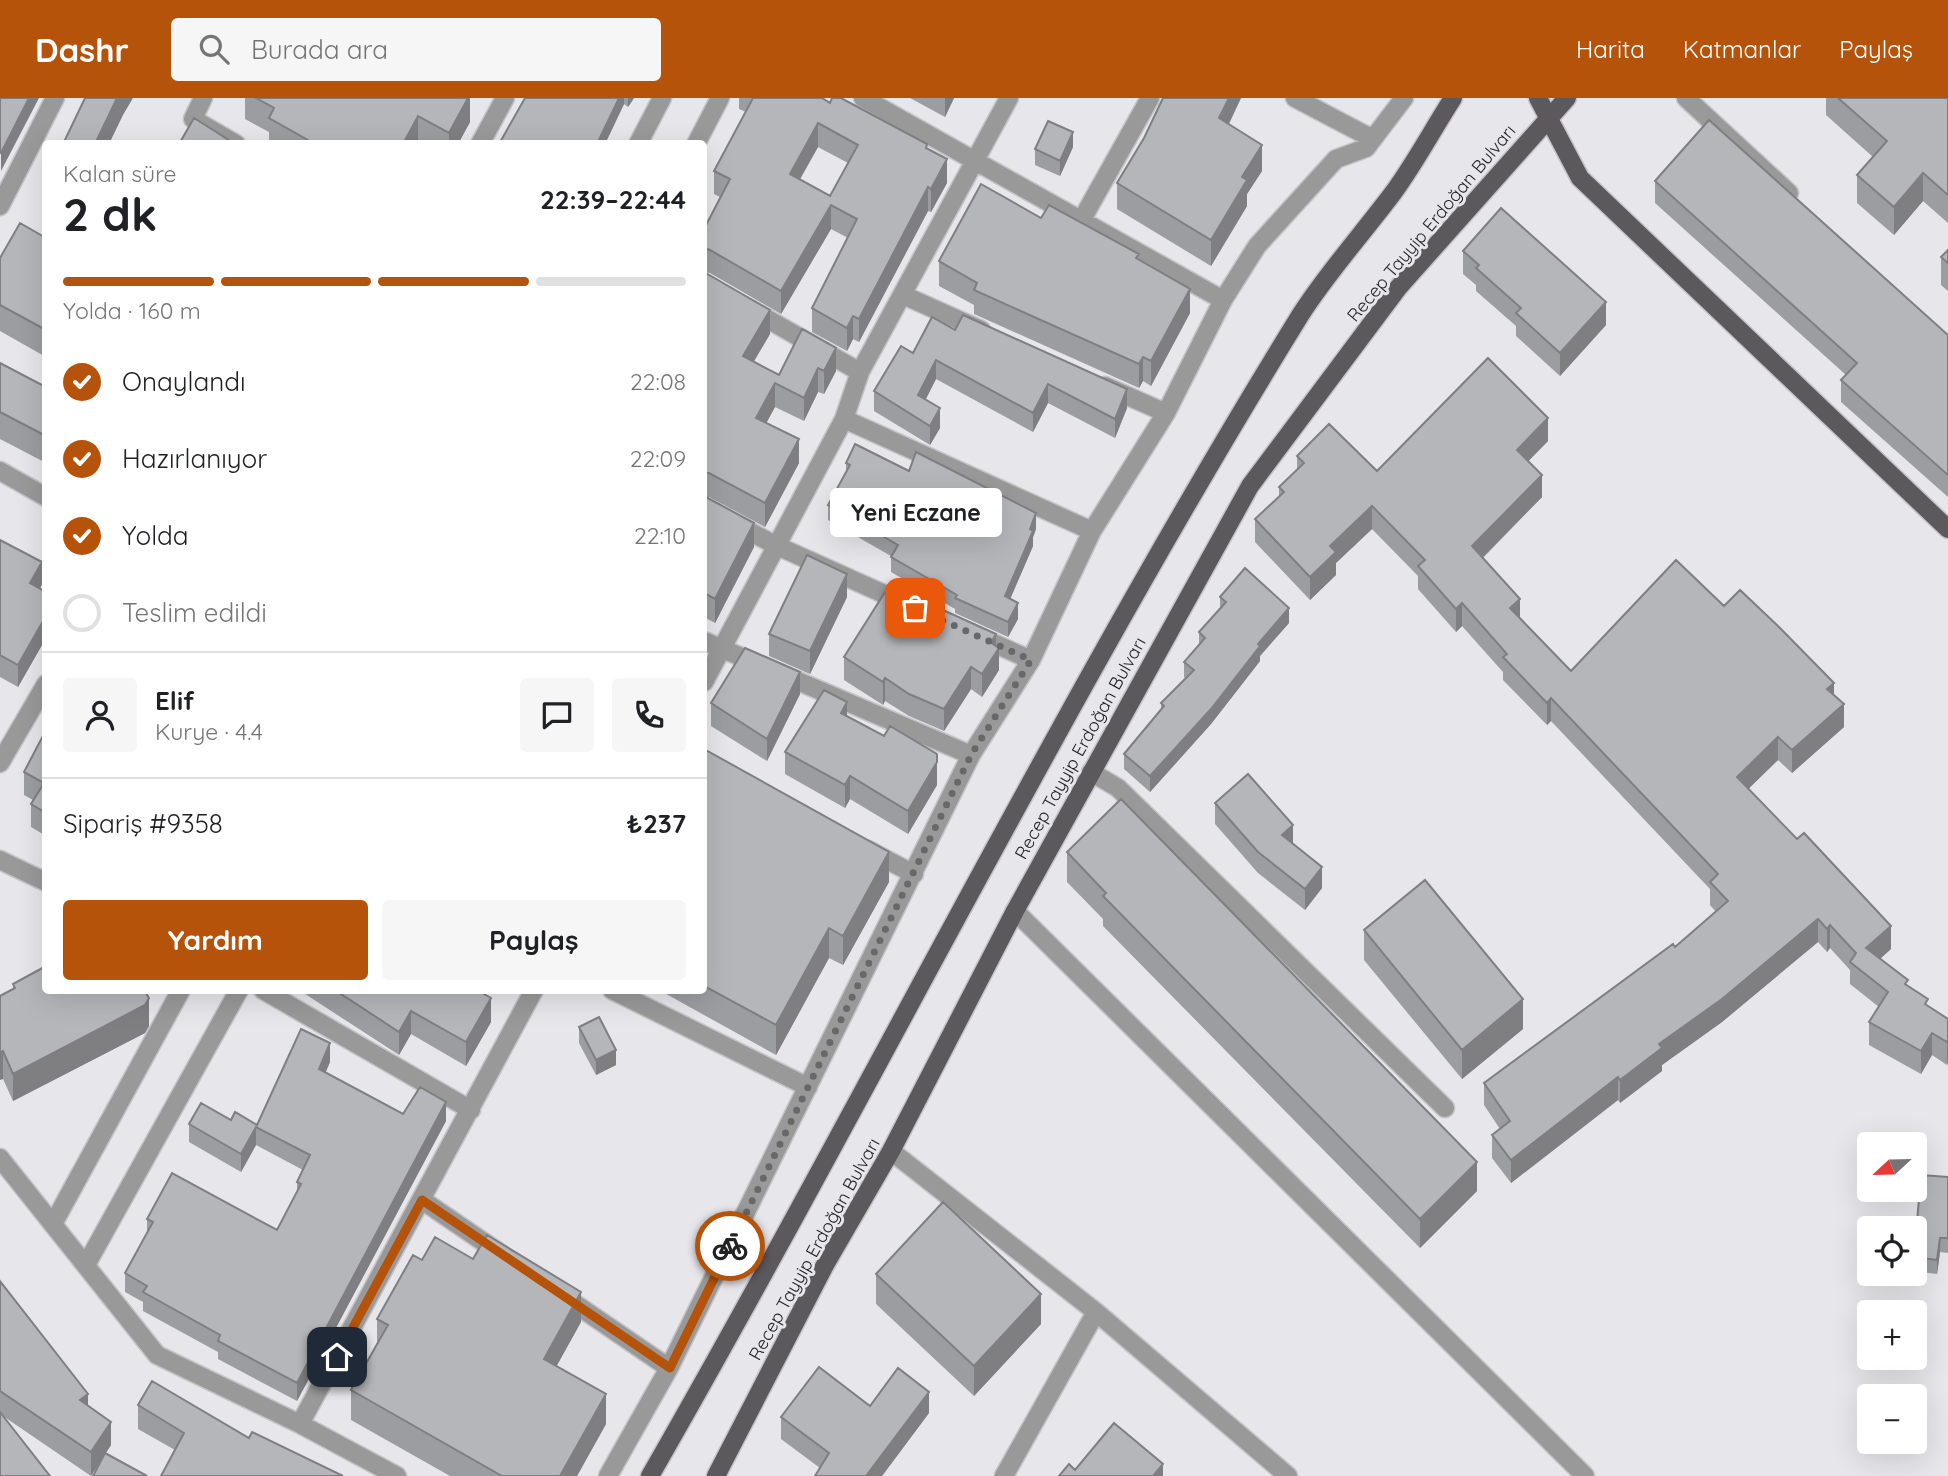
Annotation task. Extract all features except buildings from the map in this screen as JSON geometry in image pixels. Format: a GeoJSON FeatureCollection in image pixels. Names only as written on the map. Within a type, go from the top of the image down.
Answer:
{"type":"FeatureCollection","features":[{"type":"Feature","properties":{"kind":"main road","name":"Recep Tayyip Erdoğan Bulvarı"},"geometry":{"type":"LineString","coordinates":[[650,1476],[811,1188],[1005,824],[1205,475],[1304,310],[1396,189],[1453,98]]}},
{"type":"Feature","properties":{"kind":"main road"},"geometry":{"type":"LineString","coordinates":[[1538,98],[1549,116],[1564,153],[1580,178],[1948,529]]}},
{"type":"Feature","properties":{"kind":"main road","name":"Recep Tayyip Erdoğan Bulvarı"},"geometry":{"type":"LineString","coordinates":[[716,1476],[825,1265],[891,1151],[1015,911],[1250,486],[1398,288],[1567,98]]}},
{"type":"Feature","properties":{"kind":"street"},"geometry":{"type":"LineString","coordinates":[[0,206],[55,98]]}},
{"type":"Feature","properties":{"kind":"street"},"geometry":{"type":"LineString","coordinates":[[203,98],[192,119],[229,140]]}},
{"type":"Feature","properties":{"kind":"street"},"geometry":{"type":"LineString","coordinates":[[640,140],[662,98]]}},
{"type":"Feature","properties":{"kind":"street"},"geometry":{"type":"LineString","coordinates":[[698,140],[720,98]]}},
{"type":"Feature","properties":{"kind":"street"},"geometry":{"type":"LineString","coordinates":[[863,98],[978,160],[1223,300]]}},
{"type":"Feature","properties":{"kind":"street"},"geometry":{"type":"LineString","coordinates":[[707,676],[844,419],[860,372],[978,160],[1009,98]]}},
{"type":"Feature","properties":{"kind":"street"},"geometry":{"type":"LineString","coordinates":[[1081,220],[1150,98]]}},
{"type":"Feature","properties":{"kind":"street"},"geometry":{"type":"LineString","coordinates":[[1295,98],[1373,139]]}},
{"type":"Feature","properties":{"kind":"street"},"geometry":{"type":"LineString","coordinates":[[608,1476],[670,1368],[971,755],[1031,660],[1092,531],[1166,413],[1223,300],[1257,246],[1336,159],[1366,148],[1404,98]]}},
{"type":"Feature","properties":{"kind":"street"},"geometry":{"type":"LineString","coordinates":[[1686,98],[1807,209]]}},
{"type":"Feature","properties":{"kind":"street"},"geometry":{"type":"LineString","coordinates":[[482,140],[502,99]]}},
{"type":"Feature","properties":{"kind":"street"},"geometry":{"type":"LineString","coordinates":[[903,295],[1003,340]]}},
{"type":"Feature","properties":{"kind":"street"},"geometry":{"type":"LineString","coordinates":[[740,303],[860,372]]}},
{"type":"Feature","properties":{"kind":"street"},"geometry":{"type":"LineString","coordinates":[[1091,379],[1166,413]]}},
{"type":"Feature","properties":{"kind":"street"},"geometry":{"type":"LineString","coordinates":[[844,419],[1092,531]]}},
{"type":"Feature","properties":{"kind":"street"},"geometry":{"type":"LineString","coordinates":[[0,471],[42,495]]}},
{"type":"Feature","properties":{"kind":"street"},"geometry":{"type":"LineString","coordinates":[[707,509],[775,545],[1031,660]]}},
{"type":"Feature","properties":{"kind":"street"},"geometry":{"type":"LineString","coordinates":[[707,642],[971,755]]}},
{"type":"Feature","properties":{"kind":"street"},"geometry":{"type":"LineString","coordinates":[[0,763],[42,691]]}},
{"type":"Feature","properties":{"kind":"street"},"geometry":{"type":"LineString","coordinates":[[1091,772],[1118,789],[1446,1108]]}},
{"type":"Feature","properties":{"kind":"street"},"geometry":{"type":"LineString","coordinates":[[852,842],[914,874]]}},
{"type":"Feature","properties":{"kind":"street"},"geometry":{"type":"LineString","coordinates":[[0,860],[42,880]]}},
{"type":"Feature","properties":{"kind":"street"},"geometry":{"type":"LineString","coordinates":[[1015,911],[1585,1476]]}},
{"type":"Feature","properties":{"kind":"street"},"geometry":{"type":"LineString","coordinates":[[53,1224],[179,994]]}},
{"type":"Feature","properties":{"kind":"street"},"geometry":{"type":"LineString","coordinates":[[86,1265],[237,994]]}},
{"type":"Feature","properties":{"kind":"street"},"geometry":{"type":"LineString","coordinates":[[270,994],[471,1110]]}},
{"type":"Feature","properties":{"kind":"street"},"geometry":{"type":"LineString","coordinates":[[300,1424],[532,994]]}},
{"type":"Feature","properties":{"kind":"street"},"geometry":{"type":"LineString","coordinates":[[619,994],[808,1087]]}},
{"type":"Feature","properties":{"kind":"street"},"geometry":{"type":"LineString","coordinates":[[891,1151],[1096,1312],[1287,1476]]}},
{"type":"Feature","properties":{"kind":"street"},"geometry":{"type":"LineString","coordinates":[[0,1158],[157,1355],[300,1424],[397,1476]]}},
{"type":"Feature","properties":{"kind":"street"},"geometry":{"type":"LineString","coordinates":[[422,1200],[512,1261]]}},
{"type":"Feature","properties":{"kind":"street"},"geometry":{"type":"LineString","coordinates":[[546,1284],[670,1368]]}},
{"type":"Feature","properties":{"kind":"street"},"geometry":{"type":"LineString","coordinates":[[1004,1476],[1096,1312]]}},
{"type":"Feature","properties":{"kind":"way so far"},"geometry":{"type":"LineString","coordinates":[[730,1246],[971,755],[1031,660],[915,608]]}},
{"type":"Feature","properties":{"kind":"place","name":"Yeni Eczane"},"geometry":{"type":"Point","coordinates":[915,608]}},
{"type":"Feature","properties":{"kind":"route"},"geometry":{"type":"LineString","coordinates":[[337,1357],[422,1200],[670,1368],[730,1246]]}}]}
